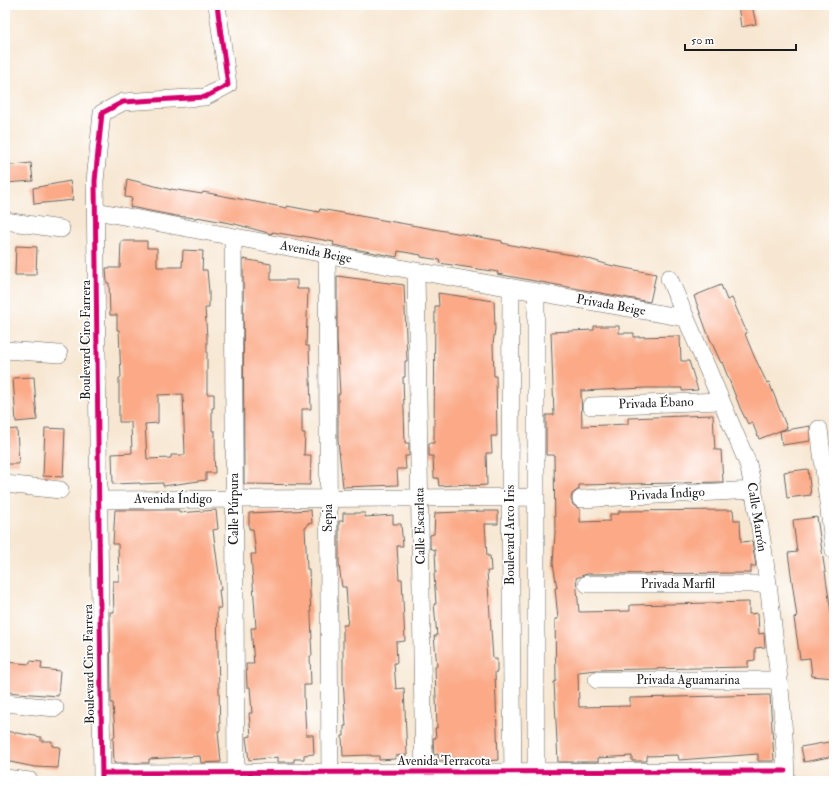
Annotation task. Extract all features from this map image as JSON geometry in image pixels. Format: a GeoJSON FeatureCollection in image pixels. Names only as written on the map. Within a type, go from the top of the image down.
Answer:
{"type":"FeatureCollection","features":[{"type":"Feature","properties":{"kind":"street","name":"Boulevard Ciro Farrera"},"geometry":{"type":"LineString","coordinates":[[102,777],[95,181],[102,113],[123,102],[205,97],[228,85],[217,5]]}},
{"type":"Feature","properties":{"kind":"street","name":"Avenida Beige"},"geometry":{"type":"LineString","coordinates":[[96,211],[536,293]]}},
{"type":"Feature","properties":{"kind":"street"},"geometry":{"type":"LineString","coordinates":[[5,221],[61,229]]}},
{"type":"Feature","properties":{"kind":"street","name":"Calle Púrpura"},"geometry":{"type":"LineString","coordinates":[[233,237],[236,777]]}},
{"type":"Feature","properties":{"kind":"street","name":"Sepia"},"geometry":{"type":"LineString","coordinates":[[327,254],[330,777]]}},
{"type":"Feature","properties":{"kind":"street","name":"Calle Escarlata"},"geometry":{"type":"LineString","coordinates":[[416,271],[424,777]]}},
{"type":"Feature","properties":{"kind":"street","name":"Calle Marrón"},"geometry":{"type":"LineString","coordinates":[[669,278],[748,464],[754,490],[768,584],[779,680],[786,776]]}},
{"type":"Feature","properties":{"kind":"street","name":"Boulevard Arco Iris"},"geometry":{"type":"LineString","coordinates":[[511,288],[510,497],[512,776]]}},
{"type":"Feature","properties":{"kind":"street","name":"Boulevard Arco Iris"},"geometry":{"type":"LineString","coordinates":[[536,293],[536,776]]}},
{"type":"Feature","properties":{"kind":"street","name":"Privada Beige"},"geometry":{"type":"LineString","coordinates":[[536,293],[685,318]]}},
{"type":"Feature","properties":{"kind":"street"},"geometry":{"type":"LineString","coordinates":[[5,350],[59,354]]}},
{"type":"Feature","properties":{"kind":"street","name":"Privada Ébano"},"geometry":{"type":"LineString","coordinates":[[591,406],[721,401]]}},
{"type":"Feature","properties":{"kind":"street"},"geometry":{"type":"LineString","coordinates":[[819,428],[834,551]]}},
{"type":"Feature","properties":{"kind":"street"},"geometry":{"type":"LineString","coordinates":[[5,484],[60,490]]}},
{"type":"Feature","properties":{"kind":"street","name":"Privada Índigo"},"geometry":{"type":"LineString","coordinates":[[581,498],[754,490]]}},
{"type":"Feature","properties":{"kind":"street","name":"Avenida Índigo"},"geometry":{"type":"LineString","coordinates":[[98,500],[536,497]]}},
{"type":"Feature","properties":{"kind":"street","name":"Privada Marfil"},"geometry":{"type":"LineString","coordinates":[[587,584],[768,584]]}},
{"type":"Feature","properties":{"kind":"street","name":"Privada Aguamarina"},"geometry":{"type":"LineString","coordinates":[[597,680],[779,680]]}},
{"type":"Feature","properties":{"kind":"street"},"geometry":{"type":"LineString","coordinates":[[5,703],[55,708]]}},
{"type":"Feature","properties":{"kind":"street","name":"Avenida Terracota"},"geometry":{"type":"LineString","coordinates":[[102,777],[786,776]]}},
{"type":"Feature","properties":{"kind":"street"},"geometry":{"type":"LineString","coordinates":[[5,778],[30,781]]}},
{"type":"Feature","properties":{"kind":"building"},"geometry":{"type":"Polygon","coordinates":[[[738,5],[752,5],[756,24],[741,27],[738,5]]]}},
{"type":"Feature","properties":{"kind":"building"},"geometry":{"type":"Polygon","coordinates":[[[31,163],[33,181],[5,183],[5,166],[31,163]]]}},
{"type":"Feature","properties":{"kind":"building"},"geometry":{"type":"Polygon","coordinates":[[[127,179],[171,190],[202,194],[203,192],[287,208],[287,206],[319,212],[320,209],[502,241],[502,243],[579,256],[609,265],[656,274],[650,302],[497,274],[498,272],[439,263],[440,260],[421,257],[421,255],[398,251],[397,257],[333,245],[334,242],[302,236],[272,232],[272,234],[235,224],[197,217],[176,216],[130,207],[132,198],[125,197],[127,179]]]}},
{"type":"Feature","properties":{"kind":"building"},"geometry":{"type":"Polygon","coordinates":[[[70,181],[73,200],[34,204],[33,188],[70,181]]]}},
{"type":"Feature","properties":{"kind":"building"},"geometry":{"type":"Polygon","coordinates":[[[121,241],[147,241],[147,248],[157,248],[157,267],[182,267],[183,250],[203,251],[202,270],[207,270],[209,292],[209,308],[205,308],[207,337],[207,394],[214,394],[214,408],[212,408],[212,431],[215,431],[215,473],[206,473],[206,480],[163,486],[163,483],[113,484],[112,454],[132,453],[131,422],[119,422],[119,378],[121,378],[119,330],[117,330],[117,315],[110,315],[109,283],[107,283],[106,268],[120,268],[121,241]],[[183,394],[158,395],[158,423],[145,424],[147,459],[171,458],[171,455],[185,455],[183,394]]]}},
{"type":"Feature","properties":{"kind":"building"},"geometry":{"type":"Polygon","coordinates":[[[16,246],[37,247],[36,275],[15,275],[16,246]]]}},
{"type":"Feature","properties":{"kind":"building"},"geometry":{"type":"Polygon","coordinates":[[[243,259],[271,264],[271,280],[297,280],[297,289],[308,289],[306,346],[309,346],[311,409],[302,409],[302,433],[305,433],[304,455],[311,455],[310,485],[244,484],[243,259]]]}},
{"type":"Feature","properties":{"kind":"building"},"geometry":{"type":"Polygon","coordinates":[[[337,276],[404,285],[407,361],[405,361],[405,377],[403,377],[405,443],[409,443],[409,456],[405,456],[406,469],[397,469],[398,485],[343,487],[338,441],[338,394],[340,394],[337,340],[337,276]]]}},
{"type":"Feature","properties":{"kind":"building"},"geometry":{"type":"Polygon","coordinates":[[[721,285],[727,300],[732,298],[747,333],[745,334],[754,356],[767,383],[769,382],[787,428],[759,439],[752,422],[748,424],[741,410],[722,362],[721,363],[707,332],[694,296],[721,285]]]}},
{"type":"Feature","properties":{"kind":"building"},"geometry":{"type":"Polygon","coordinates":[[[438,293],[494,301],[495,329],[493,344],[494,376],[496,376],[497,436],[491,436],[492,453],[486,453],[487,485],[469,486],[469,484],[439,486],[438,478],[434,478],[433,456],[429,456],[429,443],[434,443],[435,306],[439,306],[438,293]]]}},
{"type":"Feature","properties":{"kind":"building"},"geometry":{"type":"Polygon","coordinates":[[[594,326],[619,326],[619,333],[634,333],[634,337],[680,336],[681,361],[689,361],[698,390],[682,391],[682,388],[645,388],[581,391],[582,426],[628,424],[628,418],[713,415],[715,450],[721,450],[723,482],[579,485],[579,489],[572,494],[571,499],[573,505],[580,509],[580,522],[610,521],[610,514],[619,514],[619,511],[733,510],[734,520],[740,520],[741,542],[752,541],[756,566],[751,566],[751,573],[587,574],[576,578],[579,612],[630,611],[630,605],[749,602],[749,614],[758,613],[759,634],[764,633],[765,647],[755,648],[755,660],[748,661],[748,667],[597,670],[578,672],[579,707],[630,706],[630,698],[770,695],[774,761],[758,761],[758,754],[679,760],[678,755],[647,756],[647,761],[632,761],[632,756],[598,758],[598,762],[558,762],[554,682],[556,681],[555,619],[558,619],[555,588],[557,588],[553,563],[555,533],[554,455],[546,455],[546,415],[554,415],[551,332],[594,330],[594,326]]]}},
{"type":"Feature","properties":{"kind":"building"},"geometry":{"type":"Polygon","coordinates":[[[34,377],[37,420],[16,422],[13,378],[34,377]]]}},
{"type":"Feature","properties":{"kind":"building"},"geometry":{"type":"Polygon","coordinates":[[[810,426],[810,441],[782,445],[780,431],[810,426]]]}},
{"type":"Feature","properties":{"kind":"building"},"geometry":{"type":"Polygon","coordinates":[[[45,428],[65,429],[63,477],[43,476],[45,428]]]}},
{"type":"Feature","properties":{"kind":"building"},"geometry":{"type":"Polygon","coordinates":[[[17,429],[19,464],[5,464],[5,430],[17,429]]]}},
{"type":"Feature","properties":{"kind":"building"},"geometry":{"type":"Polygon","coordinates":[[[808,469],[811,495],[787,498],[784,472],[808,469]]]}},
{"type":"Feature","properties":{"kind":"building"},"geometry":{"type":"Polygon","coordinates":[[[115,510],[179,510],[179,513],[216,510],[218,529],[213,530],[221,590],[219,590],[221,608],[217,608],[220,731],[218,731],[221,762],[201,763],[200,756],[149,759],[149,763],[114,763],[113,737],[115,737],[113,703],[111,703],[110,612],[114,612],[113,581],[119,581],[118,544],[113,544],[115,510]]]}},
{"type":"Feature","properties":{"kind":"building"},"geometry":{"type":"Polygon","coordinates":[[[311,510],[312,523],[307,524],[307,527],[305,527],[307,569],[309,569],[312,639],[312,656],[310,656],[311,685],[304,685],[304,695],[306,735],[313,735],[314,754],[304,755],[304,759],[294,759],[294,762],[278,762],[278,757],[249,760],[246,737],[251,736],[249,713],[252,713],[250,687],[247,687],[246,664],[254,664],[251,628],[256,628],[251,554],[256,554],[253,529],[249,529],[249,513],[311,510]]]}},
{"type":"Feature","properties":{"kind":"building"},"geometry":{"type":"Polygon","coordinates":[[[498,511],[498,524],[485,524],[487,556],[490,556],[491,571],[487,571],[493,659],[497,659],[497,672],[495,672],[498,760],[473,762],[472,759],[439,761],[438,754],[434,755],[433,738],[436,738],[435,728],[437,728],[435,667],[437,666],[434,636],[437,636],[434,604],[436,604],[434,573],[436,573],[435,550],[430,548],[430,535],[434,534],[435,513],[498,511]]]}},
{"type":"Feature","properties":{"kind":"building"},"geometry":{"type":"Polygon","coordinates":[[[343,513],[365,513],[365,517],[393,515],[393,524],[401,524],[403,546],[397,546],[399,579],[402,579],[405,641],[396,642],[397,663],[394,663],[396,689],[404,688],[407,755],[395,756],[395,759],[379,760],[379,756],[371,755],[343,756],[342,736],[344,736],[344,726],[346,726],[343,680],[343,625],[347,625],[348,618],[346,587],[342,587],[339,565],[339,521],[343,521],[343,513]]]}},
{"type":"Feature","properties":{"kind":"building"},"geometry":{"type":"Polygon","coordinates":[[[817,517],[834,633],[834,678],[812,676],[810,658],[800,659],[794,618],[797,617],[788,553],[797,552],[793,520],[817,517]]]}},
{"type":"Feature","properties":{"kind":"building"},"geometry":{"type":"Polygon","coordinates":[[[30,661],[42,662],[41,669],[60,671],[58,696],[5,692],[5,662],[30,664],[30,661]]]}},
{"type":"Feature","properties":{"kind":"building"},"geometry":{"type":"Polygon","coordinates":[[[5,731],[41,737],[41,741],[52,741],[52,746],[60,747],[58,768],[35,767],[5,761],[5,731]]]}},
{"type":"Feature","properties":{"kind":"building"},"geometry":{"type":"Polygon","coordinates":[[[834,741],[834,756],[804,762],[801,747],[834,741]]]}},
{"type":"Feature","properties":{"kind":"cycle path"},"geometry":{"type":"LineString","coordinates":[[102,781],[95,181],[102,113],[123,102],[205,97],[228,85],[217,5]]}},
{"type":"Feature","properties":{"kind":"cycle path"},"geometry":{"type":"LineString","coordinates":[[102,773],[785,771]]}}]}
